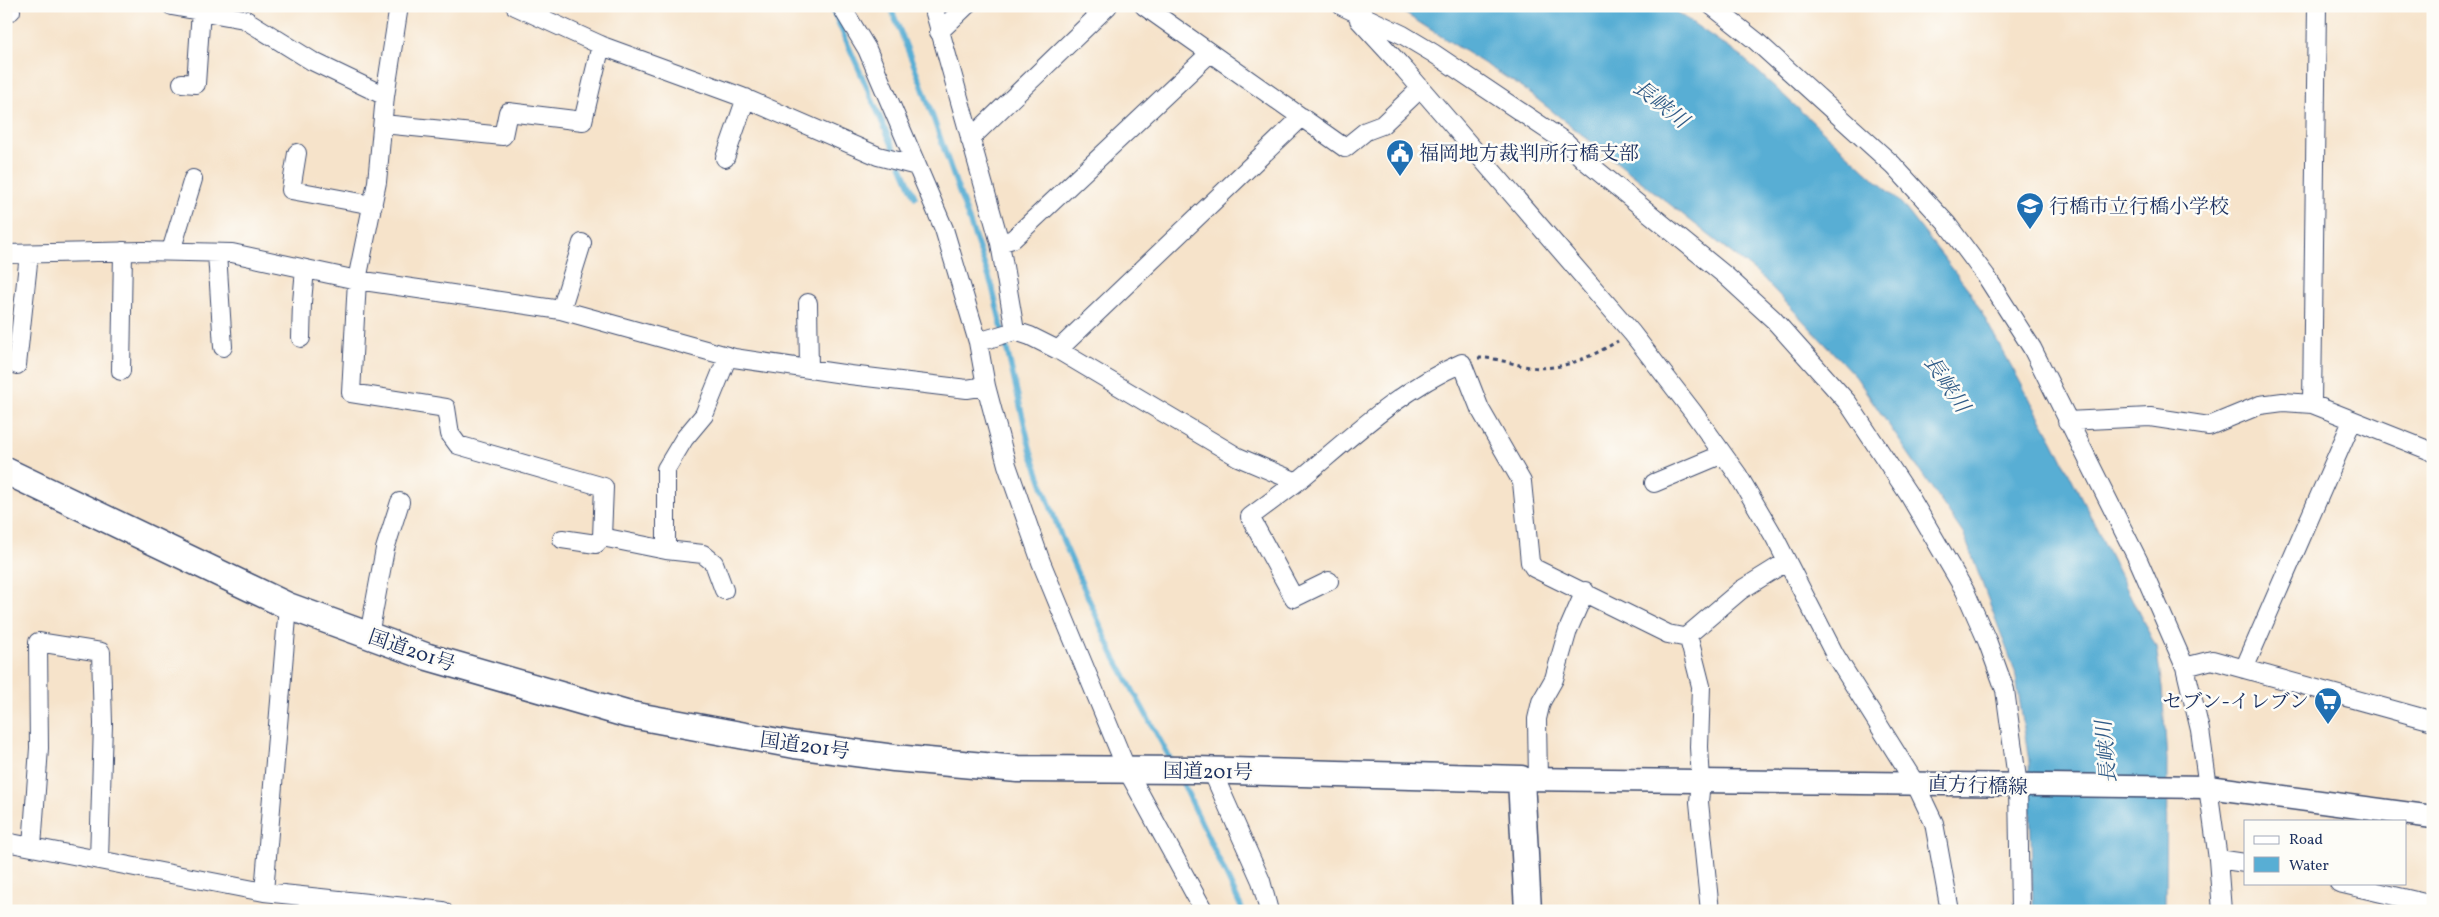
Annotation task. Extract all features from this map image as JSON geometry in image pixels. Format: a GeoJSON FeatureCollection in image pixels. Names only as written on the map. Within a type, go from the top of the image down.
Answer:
{"type":"FeatureCollection","features":[{"type":"Feature","properties":{"kind":"highway","name":"国道201号"},"geometry":{"type":"LineString","coordinates":[[6,471],[288,606],[428,657],[626,714],[795,746],[894,758],[1018,769],[1204,770],[1529,779]]}},
{"type":"Feature","properties":{"kind":"highway"},"geometry":{"type":"LineString","coordinates":[[1528,911],[1529,779]]}},
{"type":"Feature","properties":{"kind":"main road","name":"直方行橋線"},"geometry":{"type":"LineString","coordinates":[[1529,779],[2198,787],[2433,817]]}},
{"type":"Feature","properties":{"kind":"street"},"geometry":{"type":"LineString","coordinates":[[172,6],[244,18],[312,61],[385,96]]}},
{"type":"Feature","properties":{"kind":"street"},"geometry":{"type":"LineString","coordinates":[[399,6],[385,96],[372,205],[357,280],[351,392],[446,408],[450,434],[458,445],[604,487],[602,537],[596,544],[562,539]]}},
{"type":"Feature","properties":{"kind":"street"},"geometry":{"type":"LineString","coordinates":[[515,6],[601,45],[746,98],[878,156],[918,166]]}},
{"type":"Feature","properties":{"kind":"street"},"geometry":{"type":"LineString","coordinates":[[841,6],[867,49],[944,229],[983,341],[986,386],[1007,464],[1041,562],[1130,770],[1204,911]]}},
{"type":"Feature","properties":{"kind":"street"},"geometry":{"type":"LineString","coordinates":[[933,6],[1000,243],[1015,331]]}},
{"type":"Feature","properties":{"kind":"street"},"geometry":{"type":"LineString","coordinates":[[939,32],[966,6]]}},
{"type":"Feature","properties":{"kind":"street"},"geometry":{"type":"LineString","coordinates":[[970,139],[1108,6]]}},
{"type":"Feature","properties":{"kind":"street"},"geometry":{"type":"LineString","coordinates":[[1144,6],[1209,54],[1345,148],[1366,131],[1382,124],[1420,88]]}},
{"type":"Feature","properties":{"kind":"street"},"geometry":{"type":"LineString","coordinates":[[1712,6],[1756,41],[1878,151],[1947,224],[1986,276],[2032,348],[2139,562],[2185,667],[2200,730],[2198,787],[2218,859],[2222,911]]}},
{"type":"Feature","properties":{"kind":"street"},"geometry":{"type":"LineString","coordinates":[[2312,404],[2317,6]]}},
{"type":"Feature","properties":{"kind":"street"},"geometry":{"type":"LineString","coordinates":[[196,84],[201,10]]}},
{"type":"Feature","properties":{"kind":"street"},"geometry":{"type":"LineString","coordinates":[[1347,10],[1403,35],[1568,143],[1583,159],[1726,276],[1773,319],[1848,403],[1909,496],[1965,591],[1988,642],[2005,690],[2023,786],[2020,911]]}},
{"type":"Feature","properties":{"kind":"street"},"geometry":{"type":"LineString","coordinates":[[1347,10],[1405,70],[1632,333],[1738,475],[1835,655],[1915,783],[1934,823],[1950,911]]}},
{"type":"Feature","properties":{"kind":"street"},"geometry":{"type":"LineString","coordinates":[[383,124],[503,136],[508,112],[582,121],[601,45]]}},
{"type":"Feature","properties":{"kind":"street"},"geometry":{"type":"LineString","coordinates":[[1405,70],[1422,54],[1432,53]]}},
{"type":"Feature","properties":{"kind":"street"},"geometry":{"type":"LineString","coordinates":[[1000,243],[1012,239],[1209,54]]}},
{"type":"Feature","properties":{"kind":"street"},"geometry":{"type":"LineString","coordinates":[[726,158],[746,98]]}},
{"type":"Feature","properties":{"kind":"street"},"geometry":{"type":"LineString","coordinates":[[1058,350],[1302,117]]}},
{"type":"Feature","properties":{"kind":"street"},"geometry":{"type":"LineString","coordinates":[[297,152],[291,190],[372,205]]}},
{"type":"Feature","properties":{"kind":"street"},"geometry":{"type":"LineString","coordinates":[[171,251],[193,179]]}},
{"type":"Feature","properties":{"kind":"street"},"geometry":{"type":"LineString","coordinates":[[561,310],[582,243]]}},
{"type":"Feature","properties":{"kind":"street"},"geometry":{"type":"LineString","coordinates":[[6,254],[123,251],[232,253],[357,280],[561,310],[728,356],[809,369],[967,389],[986,386]]}},
{"type":"Feature","properties":{"kind":"street"},"geometry":{"type":"LineString","coordinates":[[121,371],[123,251]]}},
{"type":"Feature","properties":{"kind":"street"},"geometry":{"type":"LineString","coordinates":[[217,252],[223,347]]}},
{"type":"Feature","properties":{"kind":"street"},"geometry":{"type":"LineString","coordinates":[[17,365],[29,254]]}},
{"type":"Feature","properties":{"kind":"street"},"geometry":{"type":"LineString","coordinates":[[302,338],[302,302],[305,269]]}},
{"type":"Feature","properties":{"kind":"street"},"geometry":{"type":"LineString","coordinates":[[808,303],[809,369]]}},
{"type":"Feature","properties":{"kind":"street"},"geometry":{"type":"LineString","coordinates":[[983,341],[1015,331],[1030,336],[1058,350],[1238,457],[1297,482]]}},
{"type":"Feature","properties":{"kind":"street"},"geometry":{"type":"LineString","coordinates":[[666,550],[666,468],[684,439],[704,415],[728,356]]}},
{"type":"Feature","properties":{"kind":"street"},"geometry":{"type":"LineString","coordinates":[[1329,581],[1294,598],[1250,517],[1297,482],[1394,401],[1417,386],[1462,363],[1480,409],[1522,482],[1530,562],[1539,573],[1585,591],[1668,634],[1688,638]]}},
{"type":"Feature","properties":{"kind":"street"},"geometry":{"type":"LineString","coordinates":[[2067,421],[2150,417],[2209,426],[2260,405],[2283,402],[2312,404],[2433,452]]}},
{"type":"Feature","properties":{"kind":"street"},"geometry":{"type":"LineString","coordinates":[[2244,669],[2352,421]]}},
{"type":"Feature","properties":{"kind":"street"},"geometry":{"type":"LineString","coordinates":[[1654,483],[1723,454]]}},
{"type":"Feature","properties":{"kind":"street"},"geometry":{"type":"LineString","coordinates":[[369,635],[385,549],[400,502]]}},
{"type":"Feature","properties":{"kind":"street"},"geometry":{"type":"LineString","coordinates":[[602,537],[666,550],[703,554],[714,563],[724,590]]}},
{"type":"Feature","properties":{"kind":"street"},"geometry":{"type":"LineString","coordinates":[[1710,911],[1707,865],[1698,802],[1702,781],[1699,747],[1701,686],[1688,638],[1691,631],[1740,590],[1786,562]]}},
{"type":"Feature","properties":{"kind":"street"},"geometry":{"type":"LineString","coordinates":[[1529,779],[1541,702],[1554,679],[1568,630],[1585,591]]}},
{"type":"Feature","properties":{"kind":"street"},"geometry":{"type":"LineString","coordinates":[[264,892],[288,606]]}},
{"type":"Feature","properties":{"kind":"street"},"geometry":{"type":"LineString","coordinates":[[32,847],[39,748],[38,642],[101,652],[102,724],[99,860]]}},
{"type":"Feature","properties":{"kind":"street"},"geometry":{"type":"LineString","coordinates":[[2185,667],[2212,660],[2433,721]]}},
{"type":"Feature","properties":{"kind":"street"},"geometry":{"type":"LineString","coordinates":[[1204,770],[1261,881],[1269,911]]}},
{"type":"Feature","properties":{"kind":"street"},"geometry":{"type":"LineString","coordinates":[[6,842],[264,892],[443,911]]}},
{"type":"Feature","properties":{"kind":"street"},"geometry":{"type":"LineString","coordinates":[[2218,859],[2244,863]]}},
{"type":"Feature","properties":{"kind":"street"},"geometry":{"type":"LineString","coordinates":[[2343,884],[2433,905]]}},
{"type":"Feature","properties":{"kind":"path"},"geometry":{"type":"LineString","coordinates":[[1462,363],[1470,359],[1482,358],[1537,368],[1553,368],[1584,359],[1632,333]]}},
{"type":"Feature","properties":{"kind":"water","name":"長峡川"},"geometry":{"type":"Polygon","coordinates":[[[1393,6],[1668,6],[1742,57],[1902,204],[1969,290],[2053,441],[2156,647],[2162,687],[2167,760],[2166,911],[2033,911],[2029,761],[2015,671],[1964,535],[1856,377],[1763,278],[1523,88],[1393,6]]]}},
{"type":"Feature","properties":{"kind":"waterway"},"geometry":{"type":"LineString","coordinates":[[831,6],[897,156]]}},
{"type":"Feature","properties":{"kind":"waterway"},"geometry":{"type":"LineString","coordinates":[[890,6],[921,83],[992,286],[1031,452],[1061,536],[1113,654],[1172,762]]}},
{"type":"Feature","properties":{"kind":"waterway"},"geometry":{"type":"LineString","coordinates":[[901,165],[915,197]]}},
{"type":"Feature","properties":{"kind":"waterway"},"geometry":{"type":"LineString","coordinates":[[1180,777],[1243,911]]}},
{"type":"Feature","properties":{"kind":"place","name":"福岡地方裁判所行橋支部"},"geometry":{"type":"Point","coordinates":[1400,177]}},
{"type":"Feature","properties":{"kind":"place","name":"行橋市立行橋小学校"},"geometry":{"type":"Point","coordinates":[2030,230]}},
{"type":"Feature","properties":{"kind":"place","name":"セブン-イレブン"},"geometry":{"type":"Point","coordinates":[2328,725]}}]}
